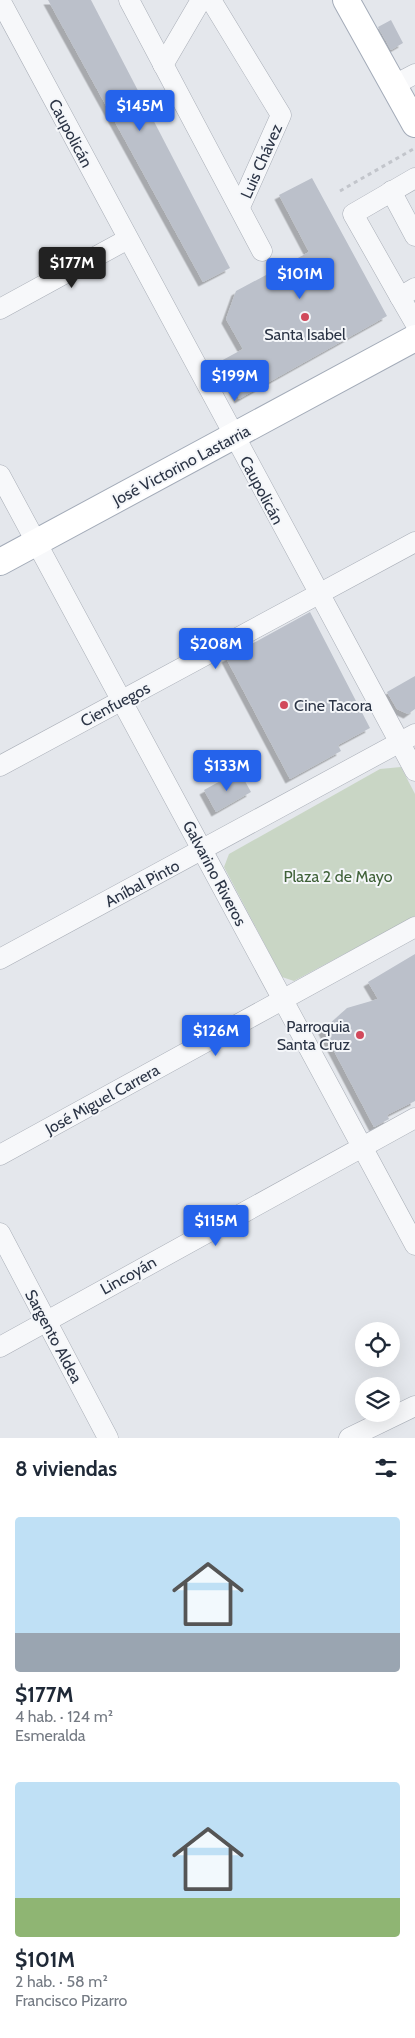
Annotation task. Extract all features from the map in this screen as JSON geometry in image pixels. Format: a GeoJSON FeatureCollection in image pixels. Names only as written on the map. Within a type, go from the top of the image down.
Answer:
{"type":"FeatureCollection","features":[{"type":"Feature","properties":{"kind":"main road"},"geometry":{"type":"LineString","coordinates":[[346,0],[404,80],[415,124]]}},
{"type":"Feature","properties":{"kind":"main road","name":"José Victorino Lastarria"},"geometry":{"type":"LineString","coordinates":[[0,562],[415,338]]}},
{"type":"Feature","properties":{"kind":"street","name":"Caupolicán"},"geometry":{"type":"LineString","coordinates":[[0,0],[319,594],[407,739],[415,771]]}},
{"type":"Feature","properties":{"kind":"street"},"geometry":{"type":"LineString","coordinates":[[129,0],[262,251]]}},
{"type":"Feature","properties":{"kind":"street"},"geometry":{"type":"LineString","coordinates":[[163,65],[201,0]]}},
{"type":"Feature","properties":{"kind":"street","name":"Luis Chávez"},"geometry":{"type":"LineString","coordinates":[[211,0],[281,115],[240,207]]}},
{"type":"Feature","properties":{"kind":"street","name":"Caupolicán"},"geometry":{"type":"LineString","coordinates":[[0,29],[26,48]]}},
{"type":"Feature","properties":{"kind":"street"},"geometry":{"type":"LineString","coordinates":[[415,178],[353,214],[407,293],[415,323]]}},
{"type":"Feature","properties":{"kind":"street"},"geometry":{"type":"LineString","coordinates":[[391,191],[415,236]]}},
{"type":"Feature","properties":{"kind":"street"},"geometry":{"type":"LineString","coordinates":[[0,309],[128,239]]}},
{"type":"Feature","properties":{"kind":"street","name":"Galvarino Riveros"},"geometry":{"type":"LineString","coordinates":[[0,475],[415,1245]]}},
{"type":"Feature","properties":{"kind":"street","name":"Cienfuegos"},"geometry":{"type":"LineString","coordinates":[[0,766],[415,542]]}},
{"type":"Feature","properties":{"kind":"street","name":"Aníbal Pinto"},"geometry":{"type":"LineString","coordinates":[[0,959],[407,739]]}},
{"type":"Feature","properties":{"kind":"street","name":"José Miguel Carrera"},"geometry":{"type":"LineString","coordinates":[[0,1155],[415,927]]}},
{"type":"Feature","properties":{"kind":"street","name":"Lincoyán"},"geometry":{"type":"LineString","coordinates":[[0,1347],[415,1118]]}},
{"type":"Feature","properties":{"kind":"street","name":"Sargento Aldea"},"geometry":{"type":"LineString","coordinates":[[0,1233],[108,1438]]}},
{"type":"Feature","properties":{"kind":"street"},"geometry":{"type":"LineString","coordinates":[[349,1438],[415,1406]]}},
{"type":"Feature","properties":{"kind":"path"},"geometry":{"type":"LineString","coordinates":[[340,191],[415,148]]}},
{"type":"Feature","properties":{"kind":"green space","name":"Plaza 2 de Mayo"},"geometry":{"type":"Polygon","coordinates":[[[401,767],[415,794],[415,916],[294,981],[282,977],[224,867],[229,854],[380,769],[401,767]]]}},
{"type":"Feature","properties":{"kind":"building"},"geometry":{"type":"Polygon","coordinates":[[[48,0],[91,0],[230,268],[203,282],[48,0]]]}},
{"type":"Feature","properties":{"kind":"building"},"geometry":{"type":"Polygon","coordinates":[[[391,20],[403,43],[391,50],[378,27],[391,20]]]}},
{"type":"Feature","properties":{"kind":"building","name":"Santa Isabel"},"geometry":{"type":"Polygon","coordinates":[[[312,178],[387,316],[239,399],[219,362],[243,349],[226,319],[236,291],[309,252],[279,195],[312,178]]]}},
{"type":"Feature","properties":{"kind":"building","name":"Cine Tacora"},"geometry":{"type":"Polygon","coordinates":[[[310,612],[370,728],[338,745],[341,751],[290,779],[226,658],[310,612]]]}},
{"type":"Feature","properties":{"kind":"building"},"geometry":{"type":"Polygon","coordinates":[[[415,676],[415,709],[408,714],[397,709],[387,692],[415,676]]]}},
{"type":"Feature","properties":{"kind":"building"},"geometry":{"type":"Polygon","coordinates":[[[241,774],[251,792],[216,812],[204,790],[224,779],[226,782],[241,774]]]}},
{"type":"Feature","properties":{"kind":"building"},"geometry":{"type":"Polygon","coordinates":[[[415,954],[415,1101],[387,1115],[389,1119],[374,1127],[323,1030],[347,1008],[378,999],[368,982],[415,954]]]}},
{"type":"Feature","properties":{"kind":"place","name":"Santa Isabel"},"geometry":{"type":"Point","coordinates":[305,317]}},
{"type":"Feature","properties":{"kind":"place","name":"Cine Tacora"},"geometry":{"type":"Point","coordinates":[284,705]}},
{"type":"Feature","properties":{"kind":"place","name":"Parroquia Santa Cruz"},"geometry":{"type":"Point","coordinates":[360,1035]}}]}
